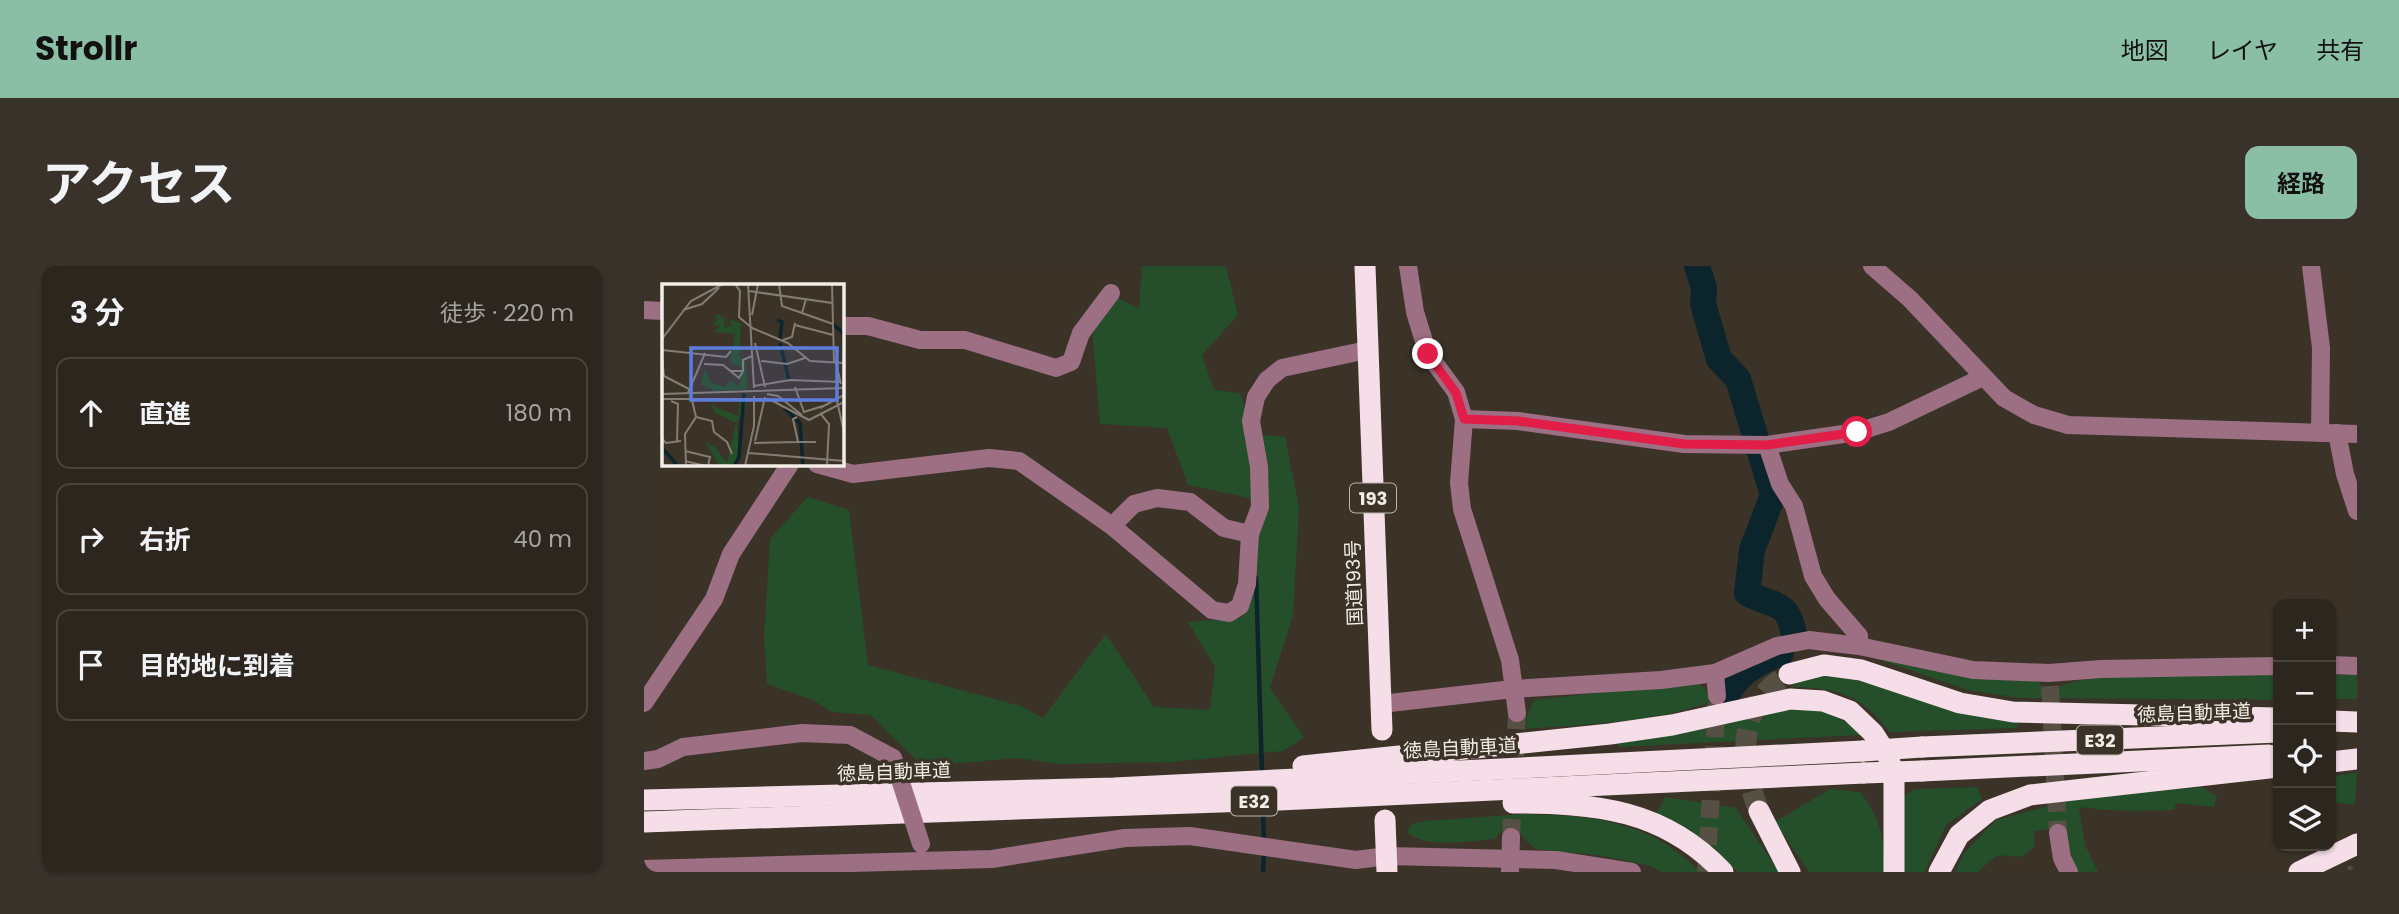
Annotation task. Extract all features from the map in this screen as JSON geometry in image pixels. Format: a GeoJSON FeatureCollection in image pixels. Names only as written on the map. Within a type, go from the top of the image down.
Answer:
{"type":"FeatureCollection","features":[{"type":"Feature","properties":{"kind":"highway","name":"国道193号"},"geometry":{"type":"LineString","coordinates":[[1365,266],[1382,730]]}},
{"type":"Feature","properties":{"kind":"highway"},"geometry":{"type":"LineString","coordinates":[[1789,674],[1824,665],[1861,670],[1960,703],[2013,712],[2273,718]]}},
{"type":"Feature","properties":{"kind":"highway"},"geometry":{"type":"LineString","coordinates":[[1114,788],[1610,734],[1672,725],[1790,699],[1823,701],[1850,712],[1873,733],[1889,758],[1894,782],[1894,872]]}},
{"type":"Feature","properties":{"kind":"highway"},"geometry":{"type":"LineString","coordinates":[[2336,721],[2357,722]]}},
{"type":"Feature","properties":{"kind":"highway"},"geometry":{"type":"LineString","coordinates":[[2336,730],[2357,729]]}},
{"type":"Feature","properties":{"kind":"highway","name":"徳島自動車道"},"geometry":{"type":"LineString","coordinates":[[644,800],[1114,788],[1922,747],[2273,732]]}},
{"type":"Feature","properties":{"kind":"highway"},"geometry":{"type":"LineString","coordinates":[[2336,752],[2357,751]]}},
{"type":"Feature","properties":{"kind":"highway","name":"E32"},"geometry":{"type":"LineString","coordinates":[[644,822],[1279,800],[2273,755]]}},
{"type":"Feature","properties":{"kind":"highway"},"geometry":{"type":"LineString","coordinates":[[2336,761],[2357,759]]}},
{"type":"Feature","properties":{"kind":"highway"},"geometry":{"type":"LineString","coordinates":[[1939,872],[1959,835],[1990,810],[2030,795],[2078,787],[2273,768]]}},
{"type":"Feature","properties":{"kind":"highway"},"geometry":{"type":"LineString","coordinates":[[1279,800],[1559,803],[1620,812],[1667,827],[1699,847],[1723,872]]}},
{"type":"Feature","properties":{"kind":"highway"},"geometry":{"type":"LineString","coordinates":[[1759,811],[1790,872]]}},
{"type":"Feature","properties":{"kind":"highway"},"geometry":{"type":"LineString","coordinates":[[1385,820],[1387,864]]}},
{"type":"Feature","properties":{"kind":"highway"},"geometry":{"type":"LineString","coordinates":[[2299,872],[2357,844]]}},
{"type":"Feature","properties":{"kind":"street"},"geometry":{"type":"LineString","coordinates":[[1408,266],[1415,312],[1428,354],[1456,393],[1464,419],[1459,483],[1462,509],[1508,651],[1517,713]]}},
{"type":"Feature","properties":{"kind":"street"},"geometry":{"type":"LineString","coordinates":[[1872,266],[1910,299],[1981,378],[2004,398],[2034,415],[2068,425],[2357,434]]}},
{"type":"Feature","properties":{"kind":"street"},"geometry":{"type":"LineString","coordinates":[[2311,266],[2328,433],[2357,511]]}},
{"type":"Feature","properties":{"kind":"street"},"geometry":{"type":"LineString","coordinates":[[844,326],[868,326],[920,340],[965,340],[1056,368],[1071,362],[1082,333],[1111,293]]}},
{"type":"Feature","properties":{"kind":"street"},"geometry":{"type":"LineString","coordinates":[[644,310],[662,311]]}},
{"type":"Feature","properties":{"kind":"street"},"geometry":{"type":"LineString","coordinates":[[824,466],[853,474],[989,458],[1019,461],[1112,526],[1212,610],[1229,613],[1240,606],[1247,583],[1250,534],[1260,507],[1259,467],[1251,421],[1256,397],[1267,380],[1282,368],[1367,350]]}},
{"type":"Feature","properties":{"kind":"street"},"geometry":{"type":"LineString","coordinates":[[1464,419],[1518,421],[1684,444],[1761,445],[1857,432],[1889,422],[1945,392],[1981,378]]}},
{"type":"Feature","properties":{"kind":"street"},"geometry":{"type":"LineString","coordinates":[[1761,445],[1794,506],[1813,576],[1827,599],[1858,636],[1859,646]]}},
{"type":"Feature","properties":{"kind":"street"},"geometry":{"type":"LineString","coordinates":[[644,703],[714,599],[732,554],[789,466]]}},
{"type":"Feature","properties":{"kind":"street"},"geometry":{"type":"LineString","coordinates":[[1112,526],[1134,504],[1157,498],[1191,502],[1224,528],[1250,534]]}},
{"type":"Feature","properties":{"kind":"street"},"geometry":{"type":"LineString","coordinates":[[1381,704],[1513,689],[1661,680],[1715,673],[1777,646],[1809,640],[1859,646],[1973,670],[2050,680],[2101,669],[2273,666]]}},
{"type":"Feature","properties":{"kind":"street"},"geometry":{"type":"LineString","coordinates":[[2336,666],[2357,666]]}},
{"type":"Feature","properties":{"kind":"street"},"geometry":{"type":"LineString","coordinates":[[1715,673],[1717,696]]}},
{"type":"Feature","properties":{"kind":"street"},"geometry":{"type":"LineString","coordinates":[[644,761],[658,760],[683,747],[802,733],[850,735],[893,758],[923,853]]}},
{"type":"Feature","properties":{"kind":"street"},"geometry":{"type":"LineString","coordinates":[[2057,833],[2062,858],[2069,872]]}},
{"type":"Feature","properties":{"kind":"street"},"geometry":{"type":"LineString","coordinates":[[644,869],[664,870],[923,853],[992,859],[1125,838],[1190,836],[1387,864],[1510,865],[1556,860],[1632,872]]}},
{"type":"Feature","properties":{"kind":"street"},"geometry":{"type":"LineString","coordinates":[[1510,865],[1511,837]]}},
{"type":"Feature","properties":{"kind":"green space"},"geometry":{"type":"Polygon","coordinates":[[[1142,266],[1226,266],[1238,315],[1202,355],[1214,390],[1240,393],[1253,434],[1285,437],[1299,508],[1293,615],[1270,688],[1304,737],[1283,751],[1172,762],[1061,764],[1017,758],[923,766],[870,715],[832,712],[813,700],[767,684],[764,637],[770,539],[808,497],[849,510],[868,665],[1021,706],[1043,718],[1106,634],[1154,707],[1210,710],[1215,667],[1188,622],[1242,618],[1258,553],[1250,498],[1188,485],[1167,428],[1100,424],[1091,317],[1116,297],[1139,309],[1142,266]]]}},
{"type":"Feature","properties":{"kind":"green space"},"geometry":{"type":"Polygon","coordinates":[[[1872,657],[2037,678],[2044,690],[2055,690],[2069,683],[2125,676],[2273,675],[2273,700],[2020,698],[1968,690],[1872,657]]]}},
{"type":"Feature","properties":{"kind":"green space"},"geometry":{"type":"Polygon","coordinates":[[[1830,674],[2017,718],[2017,728],[1890,732],[1869,709],[1847,696],[1835,691],[1791,687],[1804,677],[1830,674]]]}},
{"type":"Feature","properties":{"kind":"green space"},"geometry":{"type":"Polygon","coordinates":[[[2336,675],[2357,675],[2357,699],[2336,699],[2336,675]]]}},
{"type":"Feature","properties":{"kind":"green space"},"geometry":{"type":"Polygon","coordinates":[[[1697,682],[1706,690],[1710,702],[1643,718],[1526,729],[1527,716],[1534,700],[1697,682]]]}},
{"type":"Feature","properties":{"kind":"green space"},"geometry":{"type":"Polygon","coordinates":[[[1817,708],[1857,727],[1860,735],[1618,747],[1619,742],[1772,709],[1817,708]]]}},
{"type":"Feature","properties":{"kind":"green space"},"geometry":{"type":"Polygon","coordinates":[[[2357,773],[2355,805],[2336,803],[2336,775],[2357,773]]]}},
{"type":"Feature","properties":{"kind":"green space"},"geometry":{"type":"Polygon","coordinates":[[[1977,787],[1982,799],[1946,825],[1925,872],[1902,872],[1904,796],[1915,789],[1977,787]]]}},
{"type":"Feature","properties":{"kind":"green space"},"geometry":{"type":"Polygon","coordinates":[[[2202,787],[2217,796],[2214,807],[2176,803],[2174,810],[2079,808],[2085,845],[2098,872],[2077,872],[2063,828],[2034,831],[2035,847],[2020,857],[1997,855],[1978,872],[1956,872],[1963,854],[1996,820],[2076,799],[2202,787]]]}},
{"type":"Feature","properties":{"kind":"green space"},"geometry":{"type":"Polygon","coordinates":[[[1830,789],[1860,792],[1867,801],[1880,829],[1885,872],[1809,872],[1775,822],[1830,789]]]}},
{"type":"Feature","properties":{"kind":"green space"},"geometry":{"type":"Polygon","coordinates":[[[1665,797],[1736,808],[1779,872],[1738,872],[1696,835],[1656,814],[1665,797]]]}},
{"type":"Feature","properties":{"kind":"green space"},"geometry":{"type":"Polygon","coordinates":[[[1525,814],[1575,817],[1620,824],[1661,841],[1700,872],[1661,872],[1651,866],[1597,855],[1535,849],[1524,839],[1519,829],[1503,828],[1495,839],[1449,843],[1425,841],[1407,832],[1412,824],[1425,821],[1525,814]]]}},
{"type":"Feature","properties":{"kind":"waterway"},"geometry":{"type":"LineString","coordinates":[[1697,266],[1704,288],[1703,304],[1719,359],[1738,379],[1773,495],[1752,550],[1747,593],[1783,610],[1788,615],[1794,634]]}},
{"type":"Feature","properties":{"kind":"waterway"},"geometry":{"type":"LineString","coordinates":[[1256,578],[1262,773]]}},
{"type":"Feature","properties":{"kind":"waterway"},"geometry":{"type":"LineString","coordinates":[[1727,694],[1750,669],[1781,653]]}},
{"type":"Feature","properties":{"kind":"waterway"},"geometry":{"type":"LineString","coordinates":[[1263,806],[1264,843]]}},
{"type":"Feature","properties":{"kind":"waterway"},"geometry":{"type":"LineString","coordinates":[[1263,872],[1264,852]]}},
{"type":"Feature","properties":{"kind":"tunnel"},"geometry":{"type":"LineString","coordinates":[[1759,811],[1748,773],[1747,735],[1751,717],[1759,701],[1772,686],[1789,674]]}},
{"type":"Feature","properties":{"kind":"tunnel"},"geometry":{"type":"LineString","coordinates":[[2050,686],[2058,833]]}},
{"type":"Feature","properties":{"kind":"tunnel"},"geometry":{"type":"LineString","coordinates":[[1706,872],[1717,703]]}},
{"type":"Feature","properties":{"kind":"tunnel"},"geometry":{"type":"LineString","coordinates":[[1511,837],[1517,713]]}},
{"type":"Feature","properties":{"kind":"tunnel"},"geometry":{"type":"LineString","coordinates":[[2356,872],[2357,868]]}},
{"type":"Feature","properties":{"kind":"route"},"geometry":{"type":"LineString","coordinates":[[1428,354],[1456,393],[1464,419],[1474,421],[1518,421],[1684,444],[1767,445],[1857,432]]}}]}
